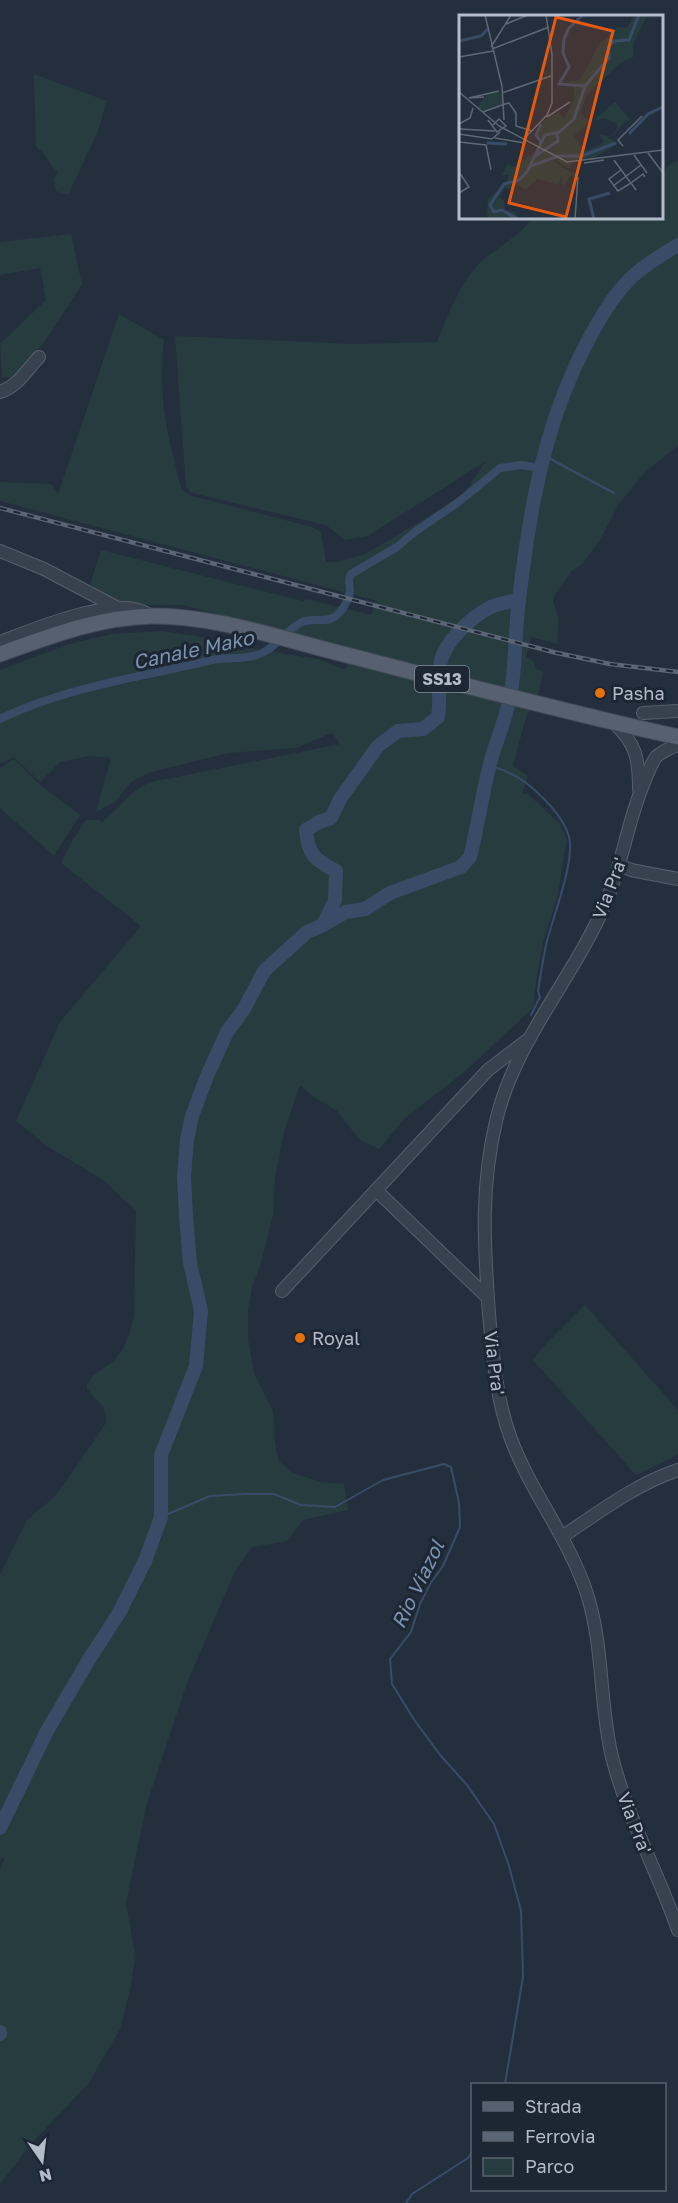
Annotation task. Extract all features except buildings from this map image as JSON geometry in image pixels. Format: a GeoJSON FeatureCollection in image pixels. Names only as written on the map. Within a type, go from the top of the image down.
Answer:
{"type":"FeatureCollection","features":[{"type":"Feature","properties":{"kind":"main road","name":"SS13"},"geometry":{"type":"LineString","coordinates":[[0,654],[83,625],[119,619],[153,616],[209,622],[678,737]]}},
{"type":"Feature","properties":{"kind":"street"},"geometry":{"type":"LineString","coordinates":[[0,392],[8,390],[17,382],[39,357]]}},
{"type":"Feature","properties":{"kind":"street"},"geometry":{"type":"LineString","coordinates":[[0,551],[44,569],[119,609]]}},
{"type":"Feature","properties":{"kind":"street"},"geometry":{"type":"LineString","coordinates":[[78,588],[84,602],[82,612]]}},
{"type":"Feature","properties":{"kind":"street"},"geometry":{"type":"LineString","coordinates":[[0,642],[82,612],[141,610],[153,616]]}},
{"type":"Feature","properties":{"kind":"street"},"geometry":{"type":"LineString","coordinates":[[643,713],[678,711]]}},
{"type":"Feature","properties":{"kind":"street","name":"Via Pra'"},"geometry":{"type":"LineString","coordinates":[[614,723],[624,732],[636,751],[639,795]]}},
{"type":"Feature","properties":{"kind":"street","name":"Via Pra'"},"geometry":{"type":"LineString","coordinates":[[678,745],[667,749],[656,758],[639,795],[612,886],[581,952],[527,1041],[507,1088],[498,1114],[487,1162],[483,1232],[497,1386],[510,1438],[522,1465],[579,1570],[596,1631],[604,1712],[618,1777],[678,1930]]}},
{"type":"Feature","properties":{"kind":"street"},"geometry":{"type":"LineString","coordinates":[[620,864],[631,870],[678,879]]}},
{"type":"Feature","properties":{"kind":"street"},"geometry":{"type":"LineString","coordinates":[[612,886],[624,879],[657,876]]}},
{"type":"Feature","properties":{"kind":"street"},"geometry":{"type":"LineString","coordinates":[[282,1291],[488,1070],[527,1041]]}},
{"type":"Feature","properties":{"kind":"street"},"geometry":{"type":"LineString","coordinates":[[376,1190],[488,1298]]}},
{"type":"Feature","properties":{"kind":"street"},"geometry":{"type":"LineString","coordinates":[[562,1537],[656,1477],[678,1470]]}},
{"type":"Feature","properties":{"kind":"green space"},"geometry":{"type":"Polygon","coordinates":[[[34,74],[107,101],[98,131],[68,195],[56,191],[54,179],[58,172],[36,147],[34,74]]]}},
{"type":"Feature","properties":{"kind":"green space"},"geometry":{"type":"Polygon","coordinates":[[[678,160],[678,446],[645,472],[619,504],[599,541],[583,563],[571,572],[555,594],[553,601],[559,620],[557,644],[531,637],[526,657],[534,662],[535,668],[543,672],[538,696],[526,717],[513,766],[528,776],[522,794],[528,794],[560,824],[567,839],[557,898],[543,942],[534,1007],[463,1073],[404,1119],[379,1149],[360,1140],[336,1110],[314,1097],[300,1085],[284,1132],[275,1177],[273,1215],[260,1266],[252,1287],[248,1310],[248,1339],[254,1373],[273,1411],[275,1443],[279,1461],[291,1472],[320,1482],[344,1484],[348,1510],[303,1520],[288,1541],[252,1547],[235,1571],[187,1683],[147,1803],[126,1903],[135,1955],[131,1987],[120,2029],[88,2084],[31,2144],[0,2184],[0,1870],[5,1857],[0,1860],[0,1575],[27,1520],[52,1499],[63,1486],[106,1423],[104,1408],[87,1389],[87,1385],[92,1376],[114,1361],[123,1349],[134,1316],[136,1211],[103,1180],[47,1146],[16,1121],[60,1022],[141,926],[61,863],[86,820],[100,820],[101,823],[146,784],[340,744],[332,733],[296,748],[228,753],[148,773],[131,782],[115,802],[96,812],[111,758],[89,756],[60,762],[40,782],[14,757],[0,764],[0,670],[69,644],[112,634],[162,631],[318,659],[345,670],[355,651],[183,605],[148,605],[115,600],[90,584],[101,550],[303,601],[306,599],[371,615],[377,601],[0,501],[0,482],[51,484],[58,494],[119,314],[164,340],[162,384],[164,412],[183,491],[192,496],[312,527],[321,532],[326,562],[337,562],[365,554],[463,494],[486,461],[368,536],[345,540],[326,525],[192,493],[186,487],[175,336],[353,344],[437,342],[469,276],[482,261],[521,231],[530,219],[663,219],[663,176],[671,164],[678,160]]]}},
{"type":"Feature","properties":{"kind":"green space"},"geometry":{"type":"Polygon","coordinates":[[[71,234],[82,284],[43,344],[15,377],[2,377],[0,344],[46,300],[40,268],[0,275],[0,242],[71,234]]]}},
{"type":"Feature","properties":{"kind":"green space"},"geometry":{"type":"Polygon","coordinates":[[[14,759],[40,785],[80,815],[54,856],[0,808],[0,768],[14,759]]]}},
{"type":"Feature","properties":{"kind":"green space"},"geometry":{"type":"Polygon","coordinates":[[[585,1305],[678,1410],[678,1455],[636,1475],[533,1360],[585,1305]]]}},
{"type":"Feature","properties":{"kind":"waterway"},"geometry":{"type":"LineString","coordinates":[[323,925],[346,912],[365,909],[390,893],[461,867],[470,857],[490,764],[510,695],[528,531],[551,431],[575,367],[615,296],[638,272],[678,245]]}},
{"type":"Feature","properties":{"kind":"waterway"},"geometry":{"type":"LineString","coordinates":[[543,455],[614,493]]}},
{"type":"Feature","properties":{"kind":"waterway","name":"Canale Mako"},"geometry":{"type":"LineString","coordinates":[[0,719],[51,699],[104,684],[212,660],[250,657],[262,653],[302,622],[325,620],[337,615],[348,597],[351,574],[397,547],[460,501],[500,468],[522,465],[540,468]]}},
{"type":"Feature","properties":{"kind":"waterway"},"geometry":{"type":"LineString","coordinates":[[0,1828],[47,1731],[119,1613],[145,1561],[161,1517],[161,1455],[196,1366],[201,1311],[190,1263],[184,1176],[192,1116],[227,1032],[244,1009],[264,971],[307,932],[323,925],[335,900],[336,871],[314,856],[306,830],[331,818],[340,799],[378,746],[398,731],[423,729],[438,717],[440,665],[452,639],[483,611],[498,604],[519,599]]}},
{"type":"Feature","properties":{"kind":"waterway"},"geometry":{"type":"LineString","coordinates":[[489,766],[503,770],[526,783],[546,801],[562,822],[570,842],[565,878],[544,953],[538,991],[540,997],[531,1015]]}},
{"type":"Feature","properties":{"kind":"waterway","name":"Rio Viazol"},"geometry":{"type":"LineString","coordinates":[[161,1517],[210,1496],[274,1494],[301,1505],[335,1507],[383,1480],[444,1464],[451,1467],[459,1503],[460,1527],[443,1566],[430,1584],[420,1604],[411,1632],[390,1659],[392,1684],[415,1721],[441,1756],[467,1785],[494,1824],[509,1866],[521,1911],[523,1977],[505,2083]]}},
{"type":"Feature","properties":{"kind":"waterway","name":"Rio Viazol"},"geometry":{"type":"LineString","coordinates":[[406,2203],[412,2194],[468,2158],[471,2154]]}},
{"type":"Feature","properties":{"kind":"railway"},"geometry":{"type":"LineString","coordinates":[[0,508],[557,653],[610,664],[678,672]]}},
{"type":"Feature","properties":{"kind":"place","name":"Pasha"},"geometry":{"type":"Point","coordinates":[600,693]}},
{"type":"Feature","properties":{"kind":"place","name":"Royal"},"geometry":{"type":"Point","coordinates":[300,1338]}}]}
